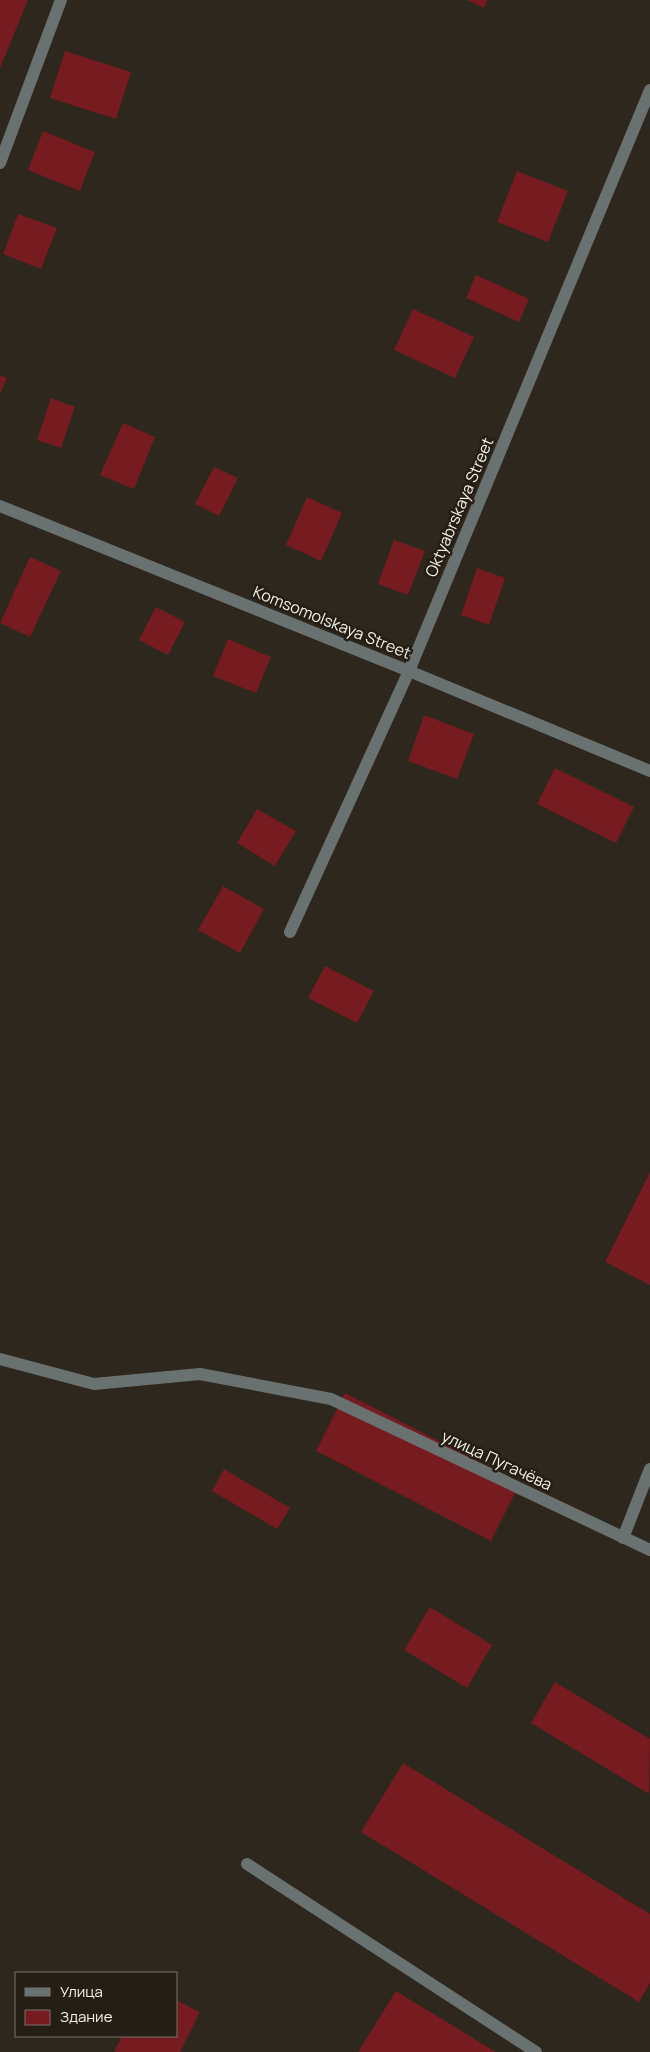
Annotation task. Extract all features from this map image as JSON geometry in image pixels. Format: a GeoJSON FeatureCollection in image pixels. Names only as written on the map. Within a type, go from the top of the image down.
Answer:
{"type":"FeatureCollection","features":[{"type":"Feature","properties":{"kind":"street"},"geometry":{"type":"LineString","coordinates":[[0,163],[61,0]]}},
{"type":"Feature","properties":{"kind":"street","name":"Oktyabrskaya Street"},"geometry":{"type":"LineString","coordinates":[[290,932],[409,671],[650,90]]}},
{"type":"Feature","properties":{"kind":"street","name":"Komsomolskaya Street"},"geometry":{"type":"LineString","coordinates":[[0,506],[409,671],[650,771]]}},
{"type":"Feature","properties":{"kind":"street","name":"улица Пугачёва"},"geometry":{"type":"LineString","coordinates":[[0,1359],[94,1384],[200,1374],[331,1400],[650,1550]]}},
{"type":"Feature","properties":{"kind":"street"},"geometry":{"type":"LineString","coordinates":[[624,1538],[650,1469]]}},
{"type":"Feature","properties":{"kind":"street"},"geometry":{"type":"LineString","coordinates":[[247,1864],[536,2052]]}},
{"type":"Feature","properties":{"kind":"building"},"geometry":{"type":"Polygon","coordinates":[[[0,0],[28,0],[0,68],[0,0]]]}},
{"type":"Feature","properties":{"kind":"building"},"geometry":{"type":"Polygon","coordinates":[[[467,0],[488,0],[484,8],[467,0]]]}},
{"type":"Feature","properties":{"kind":"building"},"geometry":{"type":"Polygon","coordinates":[[[65,51],[131,72],[116,119],[50,98],[65,51]]]}},
{"type":"Feature","properties":{"kind":"building"},"geometry":{"type":"Polygon","coordinates":[[[43,131],[95,152],[80,191],[28,170],[43,131]]]}},
{"type":"Feature","properties":{"kind":"building"},"geometry":{"type":"Polygon","coordinates":[[[517,171],[568,191],[548,242],[497,222],[517,171]]]}},
{"type":"Feature","properties":{"kind":"building"},"geometry":{"type":"Polygon","coordinates":[[[18,214],[57,228],[41,269],[3,254],[18,214]]]}},
{"type":"Feature","properties":{"kind":"building"},"geometry":{"type":"Polygon","coordinates":[[[476,275],[529,299],[519,322],[466,298],[476,275]]]}},
{"type":"Feature","properties":{"kind":"building"},"geometry":{"type":"Polygon","coordinates":[[[413,309],[474,337],[455,378],[394,350],[413,309]]]}},
{"type":"Feature","properties":{"kind":"building"},"geometry":{"type":"Polygon","coordinates":[[[0,375],[7,378],[0,394],[0,375]]]}},
{"type":"Feature","properties":{"kind":"building"},"geometry":{"type":"Polygon","coordinates":[[[51,398],[75,407],[61,448],[37,440],[51,398]]]}},
{"type":"Feature","properties":{"kind":"building"},"geometry":{"type":"Polygon","coordinates":[[[123,423],[155,437],[134,489],[100,475],[123,423]]]}},
{"type":"Feature","properties":{"kind":"building"},"geometry":{"type":"Polygon","coordinates":[[[214,467],[238,478],[219,516],[195,504],[214,467]]]}},
{"type":"Feature","properties":{"kind":"building"},"geometry":{"type":"Polygon","coordinates":[[[307,497],[342,513],[321,561],[286,545],[307,497]]]}},
{"type":"Feature","properties":{"kind":"building"},"geometry":{"type":"Polygon","coordinates":[[[394,540],[425,551],[408,595],[378,584],[394,540]]]}},
{"type":"Feature","properties":{"kind":"building"},"geometry":{"type":"Polygon","coordinates":[[[30,557],[61,571],[30,637],[0,623],[30,557]]]}},
{"type":"Feature","properties":{"kind":"building"},"geometry":{"type":"Polygon","coordinates":[[[477,568],[505,578],[489,625],[461,615],[477,568]]]}},
{"type":"Feature","properties":{"kind":"building"},"geometry":{"type":"Polygon","coordinates":[[[156,607],[185,622],[168,655],[139,640],[156,607]]]}},
{"type":"Feature","properties":{"kind":"building"},"geometry":{"type":"Polygon","coordinates":[[[228,639],[271,657],[256,693],[213,676],[228,639]]]}},
{"type":"Feature","properties":{"kind":"building"},"geometry":{"type":"Polygon","coordinates":[[[424,715],[474,734],[457,779],[408,761],[424,715]]]}},
{"type":"Feature","properties":{"kind":"building"},"geometry":{"type":"Polygon","coordinates":[[[555,768],[634,807],[616,843],[537,804],[555,768]]]}},
{"type":"Feature","properties":{"kind":"building"},"geometry":{"type":"Polygon","coordinates":[[[257,809],[296,831],[275,866],[237,843],[257,809]]]}},
{"type":"Feature","properties":{"kind":"building"},"geometry":{"type":"Polygon","coordinates":[[[223,886],[264,909],[240,953],[198,930],[223,886]]]}},
{"type":"Feature","properties":{"kind":"building"},"geometry":{"type":"Polygon","coordinates":[[[325,966],[374,991],[357,1023],[308,998],[325,966]]]}},
{"type":"Feature","properties":{"kind":"building"},"geometry":{"type":"Polygon","coordinates":[[[650,1172],[650,1285],[605,1262],[650,1172]]]}},
{"type":"Feature","properties":{"kind":"building"},"geometry":{"type":"Polygon","coordinates":[[[345,1393],[520,1483],[491,1541],[316,1451],[345,1393]]]}},
{"type":"Feature","properties":{"kind":"building"},"geometry":{"type":"Polygon","coordinates":[[[224,1469],[290,1508],[277,1529],[212,1491],[224,1469]]]}},
{"type":"Feature","properties":{"kind":"building"},"geometry":{"type":"Polygon","coordinates":[[[430,1607],[492,1645],[467,1688],[404,1650],[430,1607]]]}},
{"type":"Feature","properties":{"kind":"building"},"geometry":{"type":"Polygon","coordinates":[[[555,1682],[650,1739],[649,1794],[531,1723],[555,1682]]]}},
{"type":"Feature","properties":{"kind":"building"},"geometry":{"type":"Polygon","coordinates":[[[403,1763],[650,1914],[650,1983],[639,2002],[361,1832],[403,1763]]]}},
{"type":"Feature","properties":{"kind":"building"},"geometry":{"type":"Polygon","coordinates":[[[396,1991],[496,2052],[358,2052],[396,1991]]]}},
{"type":"Feature","properties":{"kind":"building"},"geometry":{"type":"Polygon","coordinates":[[[178,2001],[200,2012],[180,2052],[114,2052],[122,2037],[178,2037],[178,2001]]]}}]}
